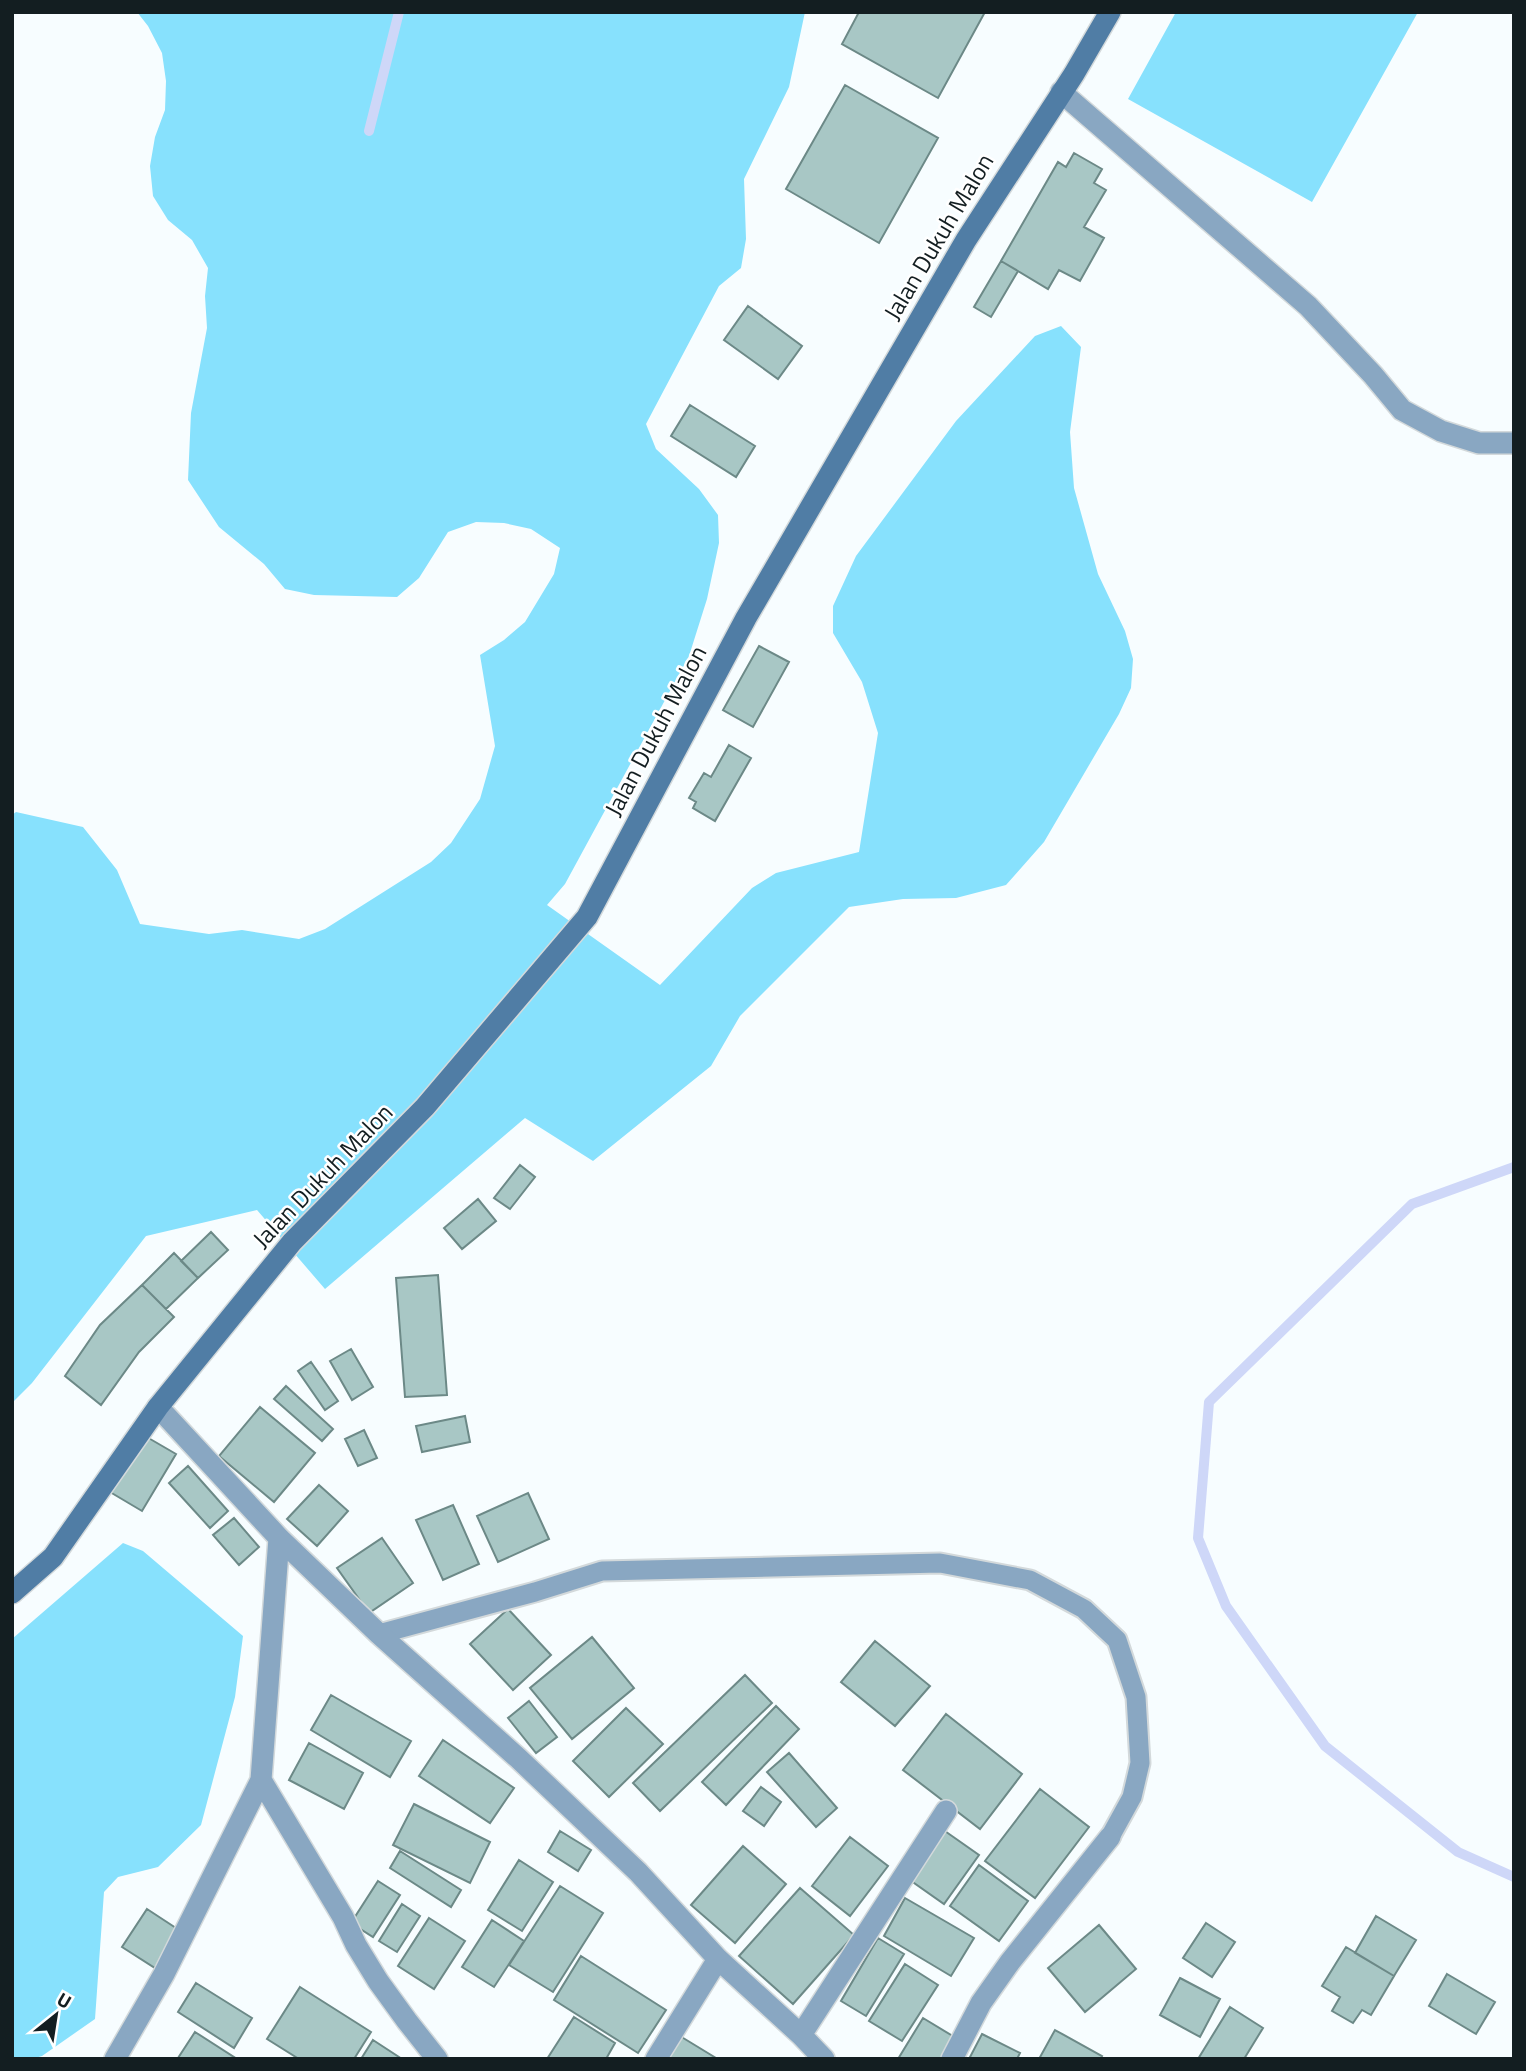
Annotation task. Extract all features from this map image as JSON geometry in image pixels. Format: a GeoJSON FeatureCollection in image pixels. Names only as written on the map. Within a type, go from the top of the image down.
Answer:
{"type":"FeatureCollection","features":[{"type":"Feature","properties":{"kind":"street","name":"Jalan Dukuh Malon"},"geometry":{"type":"LineString","coordinates":[[12,1593],[54,1557],[159,1407],[292,1242],[425,1107],[587,917],[746,618],[966,240],[1074,74],[1110,12]]}},
{"type":"Feature","properties":{"kind":"street"},"geometry":{"type":"LineString","coordinates":[[1061,92],[1308,306],[1402,410],[1441,431],[1479,443],[1514,443]]}},
{"type":"Feature","properties":{"kind":"street"},"geometry":{"type":"LineString","coordinates":[[159,1407],[279,1538],[379,1634],[518,1758],[638,1872],[718,1959],[824,2059]]}},
{"type":"Feature","properties":{"kind":"street"},"geometry":{"type":"LineString","coordinates":[[115,2059],[164,1974],[261,1780],[279,1538]]}},
{"type":"Feature","properties":{"kind":"street"},"geometry":{"type":"LineString","coordinates":[[261,1780],[378,1981],[438,2059]]}},
{"type":"Feature","properties":{"kind":"street"},"geometry":{"type":"LineString","coordinates":[[801,2035],[946,1811]]}},
{"type":"Feature","properties":{"kind":"street"},"geometry":{"type":"LineString","coordinates":[[952,2059],[981,2003],[995,1983],[1110,1837]]}},
{"type":"Feature","properties":{"kind":"street"},"geometry":{"type":"LineString","coordinates":[[656,2059],[718,1959]]}},
{"type":"Feature","properties":{"kind":"lane"},"geometry":{"type":"LineString","coordinates":[[379,1634],[602,1571],[940,1563],[1030,1580],[1084,1609],[1117,1640],[1136,1697],[1140,1763],[1132,1797],[1110,1837]]}},
{"type":"Feature","properties":{"kind":"shaded area"},"geometry":{"type":"Polygon","coordinates":[[[137,12],[805,12],[789,87],[744,179],[746,239],[741,268],[719,286],[646,424],[656,449],[699,489],[718,515],[719,543],[707,599],[689,656],[565,884],[547,905],[660,985],[752,888],[776,873],[859,852],[878,733],[862,682],[833,633],[833,606],[856,556],[956,421],[1035,336],[1061,326],[1081,347],[1070,432],[1074,488],[1098,574],[1125,631],[1133,659],[1131,688],[1119,714],[1044,842],[1006,885],[956,898],[903,899],[849,907],[740,1016],[711,1066],[593,1161],[525,1118],[325,1289],[257,1210],[146,1236],[32,1383],[12,1403],[12,815],[16,812],[83,827],[117,870],[140,924],[209,934],[242,930],[299,939],[325,929],[431,862],[451,843],[480,799],[495,746],[480,655],[525,622],[554,574],[560,548],[531,529],[504,523],[476,522],[448,532],[419,578],[397,597],[314,595],[285,589],[264,564],[219,527],[188,480],[191,413],[207,328],[205,296],[208,268],[192,240],[168,220],[153,196],[150,166],[155,137],[165,110],[166,81],[162,53],[148,26],[137,12]]]}},
{"type":"Feature","properties":{"kind":"shaded area"},"geometry":{"type":"Polygon","coordinates":[[[1176,12],[1418,12],[1312,202],[1128,99],[1176,12]]]}},
{"type":"Feature","properties":{"kind":"shaded area"},"geometry":{"type":"Polygon","coordinates":[[[123,1543],[143,1551],[243,1636],[235,1697],[201,1825],[158,1867],[118,1877],[104,1892],[95,2019],[42,2056],[14,2059],[12,1639],[123,1543]]]}},
{"type":"Feature","properties":{"kind":"building"},"geometry":{"type":"Polygon","coordinates":[[[859,12],[985,12],[938,98],[842,44],[859,12]]]}},
{"type":"Feature","properties":{"kind":"building"},"geometry":{"type":"Polygon","coordinates":[[[845,85],[938,138],[879,243],[786,189],[845,85]]]}},
{"type":"Feature","properties":{"kind":"building"},"geometry":{"type":"Polygon","coordinates":[[[1074,153],[1102,169],[1094,183],[1106,190],[1084,227],[1104,238],[1080,281],[1059,270],[1048,289],[1001,261],[1058,162],[1066,167],[1074,153]]]}},
{"type":"Feature","properties":{"kind":"building"},"geometry":{"type":"Polygon","coordinates":[[[1001,261],[1018,271],[991,317],[974,307],[1001,261]]]}},
{"type":"Feature","properties":{"kind":"building"},"geometry":{"type":"Polygon","coordinates":[[[748,306],[802,346],[778,379],[724,340],[748,306]]]}},
{"type":"Feature","properties":{"kind":"building"},"geometry":{"type":"Polygon","coordinates":[[[690,405],[755,446],[736,477],[671,436],[690,405]]]}},
{"type":"Feature","properties":{"kind":"building"},"geometry":{"type":"Polygon","coordinates":[[[759,646],[789,662],[753,727],[723,710],[759,646]]]}},
{"type":"Feature","properties":{"kind":"building"},"geometry":{"type":"Polygon","coordinates":[[[729,745],[751,758],[715,821],[693,808],[696,802],[689,798],[704,773],[711,777],[729,745]]]}},
{"type":"Feature","properties":{"kind":"building"},"geometry":{"type":"Polygon","coordinates":[[[520,1165],[535,1177],[510,1209],[494,1198],[520,1165]]]}},
{"type":"Feature","properties":{"kind":"building"},"geometry":{"type":"Polygon","coordinates":[[[478,1199],[496,1221],[462,1249],[444,1228],[478,1199]]]}},
{"type":"Feature","properties":{"kind":"building"},"geometry":{"type":"Polygon","coordinates":[[[211,1232],[228,1250],[198,1278],[181,1261],[211,1232]]]}},
{"type":"Feature","properties":{"kind":"building"},"geometry":{"type":"Polygon","coordinates":[[[174,1253],[198,1278],[166,1309],[142,1285],[174,1253]]]}},
{"type":"Feature","properties":{"kind":"building"},"geometry":{"type":"Polygon","coordinates":[[[438,1275],[447,1395],[405,1397],[396,1278],[438,1275]]]}},
{"type":"Feature","properties":{"kind":"building"},"geometry":{"type":"Polygon","coordinates":[[[142,1285],[174,1317],[139,1352],[101,1405],[65,1376],[100,1325],[142,1285]]]}},
{"type":"Feature","properties":{"kind":"building"},"geometry":{"type":"Polygon","coordinates":[[[351,1349],[373,1387],[352,1400],[330,1361],[351,1349]]]}},
{"type":"Feature","properties":{"kind":"building"},"geometry":{"type":"Polygon","coordinates":[[[311,1362],[338,1401],[325,1410],[298,1371],[311,1362]]]}},
{"type":"Feature","properties":{"kind":"building"},"geometry":{"type":"Polygon","coordinates":[[[286,1386],[333,1429],[322,1441],[274,1399],[286,1386]]]}},
{"type":"Feature","properties":{"kind":"building"},"geometry":{"type":"Polygon","coordinates":[[[260,1407],[315,1453],[274,1502],[219,1456],[260,1407]]]}},
{"type":"Feature","properties":{"kind":"building"},"geometry":{"type":"Polygon","coordinates":[[[465,1416],[470,1442],[422,1452],[416,1426],[465,1416]]]}},
{"type":"Feature","properties":{"kind":"building"},"geometry":{"type":"Polygon","coordinates":[[[364,1430],[377,1458],[358,1466],[345,1439],[364,1430]]]}},
{"type":"Feature","properties":{"kind":"building"},"geometry":{"type":"Polygon","coordinates":[[[145,1436],[176,1454],[142,1511],[110,1492],[145,1436]]]}},
{"type":"Feature","properties":{"kind":"building"},"geometry":{"type":"Polygon","coordinates":[[[188,1466],[228,1511],[210,1528],[169,1483],[188,1466]]]}},
{"type":"Feature","properties":{"kind":"building"},"geometry":{"type":"Polygon","coordinates":[[[319,1485],[348,1511],[317,1546],[287,1519],[319,1485]]]}},
{"type":"Feature","properties":{"kind":"building"},"geometry":{"type":"Polygon","coordinates":[[[528,1493],[549,1539],[498,1562],[477,1516],[528,1493]]]}},
{"type":"Feature","properties":{"kind":"building"},"geometry":{"type":"Polygon","coordinates":[[[453,1505],[479,1564],[443,1580],[416,1520],[453,1505]]]}},
{"type":"Feature","properties":{"kind":"building"},"geometry":{"type":"Polygon","coordinates":[[[234,1518],[259,1547],[239,1565],[213,1535],[234,1518]]]}},
{"type":"Feature","properties":{"kind":"building"},"geometry":{"type":"Polygon","coordinates":[[[382,1538],[413,1583],[369,1613],[337,1568],[382,1538]]]}},
{"type":"Feature","properties":{"kind":"building"},"geometry":{"type":"Polygon","coordinates":[[[508,1609],[551,1655],[513,1690],[470,1644],[508,1609]]]}},
{"type":"Feature","properties":{"kind":"building"},"geometry":{"type":"Polygon","coordinates":[[[592,1637],[634,1688],[572,1739],[530,1688],[592,1637]]]}},
{"type":"Feature","properties":{"kind":"building"},"geometry":{"type":"Polygon","coordinates":[[[875,1641],[930,1686],[895,1726],[841,1682],[875,1641]]]}},
{"type":"Feature","properties":{"kind":"building"},"geometry":{"type":"Polygon","coordinates":[[[745,1675],[772,1703],[660,1811],[633,1783],[745,1675]]]}},
{"type":"Feature","properties":{"kind":"building"},"geometry":{"type":"Polygon","coordinates":[[[331,1695],[411,1741],[390,1777],[311,1730],[331,1695]]]}},
{"type":"Feature","properties":{"kind":"building"},"geometry":{"type":"Polygon","coordinates":[[[529,1701],[557,1737],[536,1753],[508,1718],[529,1701]]]}},
{"type":"Feature","properties":{"kind":"building"},"geometry":{"type":"Polygon","coordinates":[[[776,1706],[799,1729],[726,1805],[702,1782],[776,1706]]]}},
{"type":"Feature","properties":{"kind":"building"},"geometry":{"type":"Polygon","coordinates":[[[626,1708],[663,1744],[609,1797],[573,1761],[626,1708]]]}},
{"type":"Feature","properties":{"kind":"building"},"geometry":{"type":"Polygon","coordinates":[[[946,1714],[1022,1774],[980,1829],[903,1770],[946,1714]]]}},
{"type":"Feature","properties":{"kind":"building"},"geometry":{"type":"Polygon","coordinates":[[[443,1740],[514,1788],[490,1823],[419,1776],[443,1740]]]}},
{"type":"Feature","properties":{"kind":"building"},"geometry":{"type":"Polygon","coordinates":[[[309,1743],[363,1773],[344,1809],[289,1780],[309,1743]]]}},
{"type":"Feature","properties":{"kind":"building"},"geometry":{"type":"Polygon","coordinates":[[[789,1753],[837,1808],[816,1827],[767,1772],[789,1753]]]}},
{"type":"Feature","properties":{"kind":"building"},"geometry":{"type":"Polygon","coordinates":[[[761,1787],[781,1802],[764,1826],[743,1811],[761,1787]]]}},
{"type":"Feature","properties":{"kind":"building"},"geometry":{"type":"Polygon","coordinates":[[[1040,1789],[1089,1827],[1035,1898],[985,1861],[1040,1789]]]}},
{"type":"Feature","properties":{"kind":"building"},"geometry":{"type":"Polygon","coordinates":[[[414,1804],[490,1842],[470,1883],[393,1845],[414,1804]]]}},
{"type":"Feature","properties":{"kind":"building"},"geometry":{"type":"Polygon","coordinates":[[[942,1829],[979,1855],[944,1904],[907,1878],[942,1829]]]}},
{"type":"Feature","properties":{"kind":"building"},"geometry":{"type":"Polygon","coordinates":[[[560,1831],[591,1850],[578,1871],[548,1852],[560,1831]]]}},
{"type":"Feature","properties":{"kind":"building"},"geometry":{"type":"Polygon","coordinates":[[[850,1837],[888,1866],[850,1916],[812,1886],[850,1837]]]}},
{"type":"Feature","properties":{"kind":"building"},"geometry":{"type":"Polygon","coordinates":[[[743,1846],[786,1884],[735,1943],[691,1905],[743,1846]]]}},
{"type":"Feature","properties":{"kind":"building"},"geometry":{"type":"Polygon","coordinates":[[[400,1851],[461,1890],[451,1907],[390,1868],[400,1851]]]}},
{"type":"Feature","properties":{"kind":"building"},"geometry":{"type":"Polygon","coordinates":[[[519,1860],[553,1882],[522,1931],[488,1910],[519,1860]]]}},
{"type":"Feature","properties":{"kind":"building"},"geometry":{"type":"Polygon","coordinates":[[[979,1865],[1028,1901],[999,1941],[950,1906],[979,1865]]]}},
{"type":"Feature","properties":{"kind":"building"},"geometry":{"type":"Polygon","coordinates":[[[378,1881],[400,1895],[373,1937],[351,1923],[378,1881]]]}},
{"type":"Feature","properties":{"kind":"building"},"geometry":{"type":"Polygon","coordinates":[[[560,1886],[603,1913],[553,1992],[509,1965],[560,1886]]]}},
{"type":"Feature","properties":{"kind":"building"},"geometry":{"type":"Polygon","coordinates":[[[800,1888],[854,1935],[793,2004],[739,1956],[800,1888]]]}},
{"type":"Feature","properties":{"kind":"building"},"geometry":{"type":"Polygon","coordinates":[[[905,1898],[974,1938],[951,1976],[884,1936],[905,1898]]]}},
{"type":"Feature","properties":{"kind":"building"},"geometry":{"type":"Polygon","coordinates":[[[402,1904],[420,1916],[397,1952],[379,1941],[402,1904]]]}},
{"type":"Feature","properties":{"kind":"building"},"geometry":{"type":"Polygon","coordinates":[[[147,1909],[179,1930],[155,1968],[122,1947],[147,1909]]]}},
{"type":"Feature","properties":{"kind":"building"},"geometry":{"type":"Polygon","coordinates":[[[1376,1916],[1416,1940],[1394,1976],[1355,1953],[1376,1916]]]}},
{"type":"Feature","properties":{"kind":"building"},"geometry":{"type":"Polygon","coordinates":[[[429,1918],[465,1941],[434,1989],[398,1966],[429,1918]]]}},
{"type":"Feature","properties":{"kind":"building"},"geometry":{"type":"Polygon","coordinates":[[[492,1920],[524,1941],[494,1987],[462,1967],[492,1920]]]}},
{"type":"Feature","properties":{"kind":"building"},"geometry":{"type":"Polygon","coordinates":[[[1206,1923],[1235,1942],[1212,1977],[1183,1958],[1206,1923]]]}},
{"type":"Feature","properties":{"kind":"building"},"geometry":{"type":"Polygon","coordinates":[[[1099,1925],[1136,1969],[1085,2012],[1048,1968],[1099,1925]]]}},
{"type":"Feature","properties":{"kind":"building"},"geometry":{"type":"Polygon","coordinates":[[[878,1938],[904,1954],[866,2016],[841,2001],[878,1938]]]}},
{"type":"Feature","properties":{"kind":"building"},"geometry":{"type":"Polygon","coordinates":[[[1346,1947],[1394,1976],[1371,2015],[1362,2010],[1353,2023],[1332,2011],[1340,1997],[1322,1986],[1346,1947]]]}},
{"type":"Feature","properties":{"kind":"building"},"geometry":{"type":"Polygon","coordinates":[[[581,1956],[666,2010],[638,2053],[554,2000],[581,1956]]]}},
{"type":"Feature","properties":{"kind":"building"},"geometry":{"type":"Polygon","coordinates":[[[905,1964],[938,1985],[902,2041],[869,2021],[905,1964]]]}},
{"type":"Feature","properties":{"kind":"building"},"geometry":{"type":"Polygon","coordinates":[[[1447,1974],[1495,2002],[1476,2034],[1429,2006],[1447,1974]]]}},
{"type":"Feature","properties":{"kind":"building"},"geometry":{"type":"Polygon","coordinates":[[[1180,1978],[1220,1999],[1200,2037],[1160,2015],[1180,1978]]]}},
{"type":"Feature","properties":{"kind":"building"},"geometry":{"type":"Polygon","coordinates":[[[196,1983],[252,2018],[234,2048],[178,2012],[196,1983]]]}},
{"type":"Feature","properties":{"kind":"building"},"geometry":{"type":"Polygon","coordinates":[[[300,1987],[371,2032],[354,2059],[299,2059],[267,2039],[300,1987]]]}},
{"type":"Feature","properties":{"kind":"building"},"geometry":{"type":"Polygon","coordinates":[[[1230,2007],[1263,2028],[1244,2059],[1198,2059],[1230,2007]]]}},
{"type":"Feature","properties":{"kind":"building"},"geometry":{"type":"Polygon","coordinates":[[[574,2017],[615,2043],[606,2059],[547,2059],[574,2017]]]}},
{"type":"Feature","properties":{"kind":"building"},"geometry":{"type":"Polygon","coordinates":[[[923,2018],[956,2038],[943,2059],[898,2059],[923,2018]]]}},
{"type":"Feature","properties":{"kind":"building"},"geometry":{"type":"Polygon","coordinates":[[[1055,2030],[1102,2056],[1100,2059],[1039,2059],[1055,2030]]]}},
{"type":"Feature","properties":{"kind":"building"},"geometry":{"type":"Polygon","coordinates":[[[195,2032],[237,2059],[178,2058],[195,2032]]]}},
{"type":"Feature","properties":{"kind":"building"},"geometry":{"type":"Polygon","coordinates":[[[675,2033],[716,2058],[716,2059],[658,2059],[675,2033]]]}},
{"type":"Feature","properties":{"kind":"building"},"geometry":{"type":"Polygon","coordinates":[[[982,2034],[1020,2053],[1017,2059],[969,2059],[982,2034]]]}},
{"type":"Feature","properties":{"kind":"building"},"geometry":{"type":"Polygon","coordinates":[[[373,2040],[402,2059],[361,2059],[373,2040]]]}},
{"type":"Feature","properties":{"kind":"waterway"},"geometry":{"type":"LineString","coordinates":[[369,131],[399,12]]}},
{"type":"Feature","properties":{"kind":"waterway"},"geometry":{"type":"LineString","coordinates":[[1514,1167],[1412,1204],[1209,1402],[1198,1538],[1226,1606],[1325,1746],[1458,1852],[1514,1877]]}}]}
